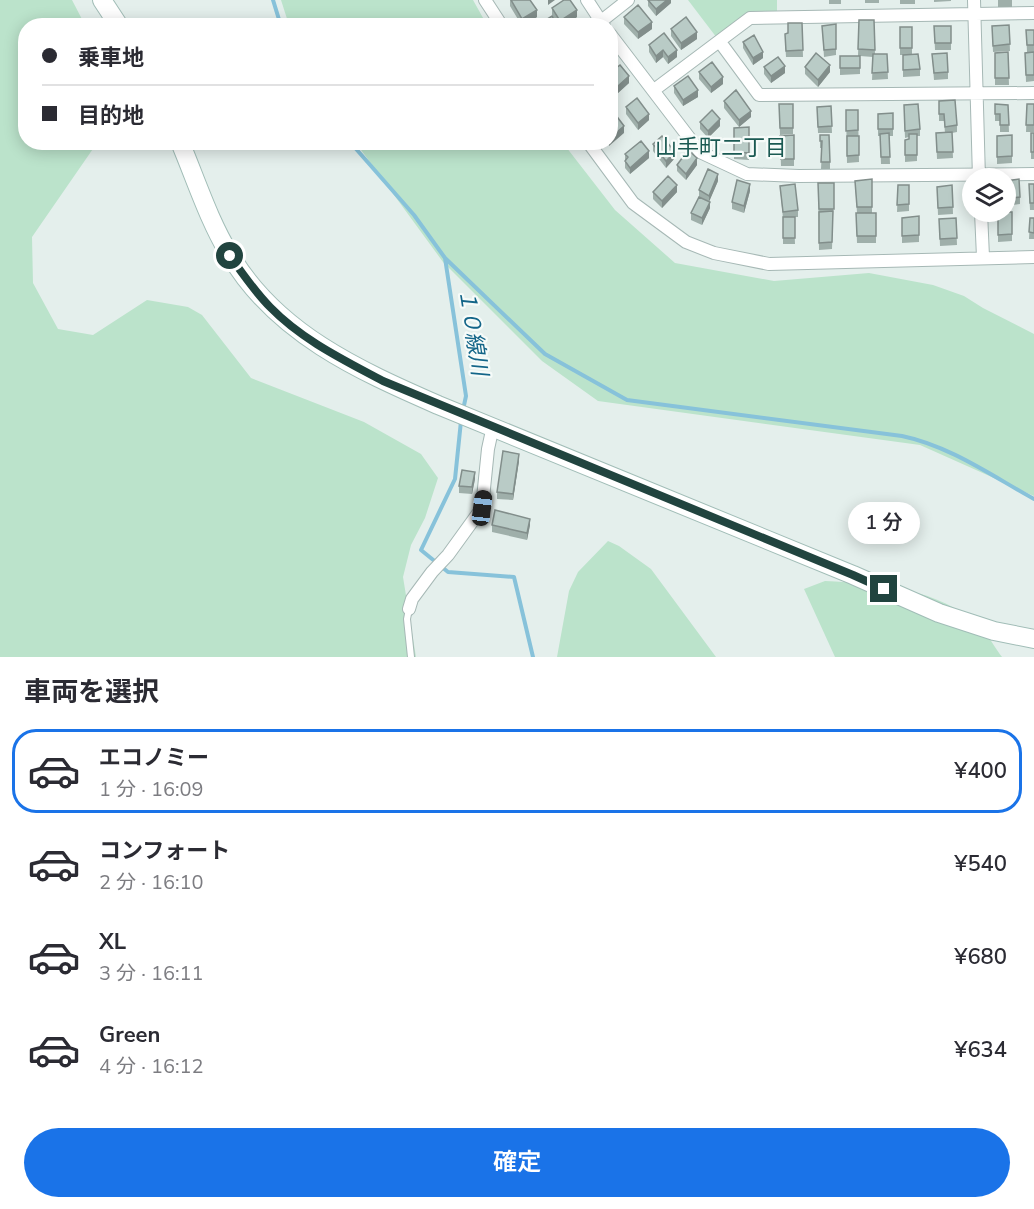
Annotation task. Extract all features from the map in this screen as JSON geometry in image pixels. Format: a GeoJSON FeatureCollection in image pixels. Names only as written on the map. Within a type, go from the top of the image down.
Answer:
{"type":"FeatureCollection","features":[{"type":"Feature","properties":{"kind":"street"},"geometry":{"type":"LineString","coordinates":[[102,0],[114,18]]}},
{"type":"Feature","properties":{"kind":"street"},"geometry":{"type":"LineString","coordinates":[[485,0],[497,18]]}},
{"type":"Feature","properties":{"kind":"street"},"geometry":{"type":"LineString","coordinates":[[587,0],[597,18]]}},
{"type":"Feature","properties":{"kind":"street"},"geometry":{"type":"LineString","coordinates":[[607,18],[628,0]]}},
{"type":"Feature","properties":{"kind":"street"},"geometry":{"type":"LineString","coordinates":[[974,0],[979,168]]}},
{"type":"Feature","properties":{"kind":"street"},"geometry":{"type":"LineString","coordinates":[[654,90],[750,18],[1034,13]]}},
{"type":"Feature","properties":{"kind":"street"},"geometry":{"type":"LineString","coordinates":[[720,42],[759,95],[1034,93]]}},
{"type":"Feature","properties":{"kind":"street"},"geometry":{"type":"LineString","coordinates":[[618,44],[700,152],[747,174],[962,177]]}},
{"type":"Feature","properties":{"kind":"street"},"geometry":{"type":"LineString","coordinates":[[184,150],[230,256],[270,308],[301,333],[336,356],[383,381],[448,409],[853,575],[939,613],[994,631],[1034,639]]}},
{"type":"Feature","properties":{"kind":"street"},"geometry":{"type":"LineString","coordinates":[[594,150],[633,203],[686,242],[714,252],[769,264],[1034,257]]}},
{"type":"Feature","properties":{"kind":"street"},"geometry":{"type":"LineString","coordinates":[[1016,175],[1034,174]]}},
{"type":"Feature","properties":{"kind":"street"},"geometry":{"type":"LineString","coordinates":[[981,222],[983,257]]}},
{"type":"Feature","properties":{"kind":"street"},"geometry":{"type":"LineString","coordinates":[[409,609],[412,599],[482,508],[488,449],[493,426]]}},
{"type":"Feature","properties":{"kind":"lane"},"geometry":{"type":"LineString","coordinates":[[409,609],[407,619],[411,657]]}},
{"type":"Feature","properties":{"kind":"green space"},"geometry":{"type":"Polygon","coordinates":[[[0,0],[72,0],[81,18],[18,18],[18,150],[92,150],[32,237],[33,283],[58,329],[93,335],[147,300],[188,307],[202,315],[251,378],[364,422],[421,454],[438,478],[425,518],[411,545],[403,577],[416,657],[0,657],[0,0]]]}},
{"type":"Feature","properties":{"kind":"green space"},"geometry":{"type":"Polygon","coordinates":[[[281,0],[473,0],[483,18],[287,18],[281,0]]]}},
{"type":"Feature","properties":{"kind":"green space"},"geometry":{"type":"Polygon","coordinates":[[[688,0],[777,0],[777,16],[750,18],[720,42],[688,0]]]}},
{"type":"Feature","properties":{"kind":"green space"},"geometry":{"type":"Polygon","coordinates":[[[361,150],[568,150],[615,210],[675,263],[774,281],[869,273],[933,285],[964,296],[1034,334],[1034,496],[920,445],[598,401],[542,361],[443,262],[361,150]]]}},
{"type":"Feature","properties":{"kind":"green space"},"geometry":{"type":"Polygon","coordinates":[[[608,541],[619,546],[651,569],[716,657],[557,657],[569,591],[578,572],[608,541]]]}},
{"type":"Feature","properties":{"kind":"green space"},"geometry":{"type":"Polygon","coordinates":[[[825,581],[908,590],[946,604],[964,614],[980,627],[1002,657],[835,657],[804,589],[825,581]]]}},
{"type":"Feature","properties":{"kind":"building"},"geometry":{"type":"Polygon","coordinates":[[[511,0],[530,0],[537,10],[521,18],[511,0]]]}},
{"type":"Feature","properties":{"kind":"building"},"geometry":{"type":"Polygon","coordinates":[[[564,0],[570,0],[577,10],[565,18],[558,18],[552,8],[564,0]]]}},
{"type":"Feature","properties":{"kind":"building"},"geometry":{"type":"Polygon","coordinates":[[[648,0],[667,0],[656,9],[648,0]]]}},
{"type":"Feature","properties":{"kind":"building"},"geometry":{"type":"Polygon","coordinates":[[[638,5],[652,22],[638,32],[624,17],[638,5]]]}},
{"type":"Feature","properties":{"kind":"building"},"geometry":{"type":"Polygon","coordinates":[[[686,17],[697,32],[681,43],[671,29],[686,17]]]}},
{"type":"Feature","properties":{"kind":"building"},"geometry":{"type":"Polygon","coordinates":[[[859,20],[874,20],[875,50],[858,49],[859,20]]]}},
{"type":"Feature","properties":{"kind":"building"},"geometry":{"type":"Polygon","coordinates":[[[788,23],[802,23],[803,50],[786,51],[785,34],[788,33],[788,23]]]}},
{"type":"Feature","properties":{"kind":"building"},"geometry":{"type":"Polygon","coordinates":[[[836,24],[836,49],[824,50],[822,26],[836,24]]]}},
{"type":"Feature","properties":{"kind":"building"},"geometry":{"type":"Polygon","coordinates":[[[1009,25],[1010,44],[993,46],[992,26],[1009,25]]]}},
{"type":"Feature","properties":{"kind":"building"},"geometry":{"type":"Polygon","coordinates":[[[934,26],[951,26],[951,43],[935,43],[934,26]]]}},
{"type":"Feature","properties":{"kind":"building"},"geometry":{"type":"Polygon","coordinates":[[[900,27],[912,27],[912,48],[900,48],[900,27]]]}},
{"type":"Feature","properties":{"kind":"building"},"geometry":{"type":"Polygon","coordinates":[[[1026,30],[1034,30],[1034,45],[1027,45],[1026,30]]]}},
{"type":"Feature","properties":{"kind":"building"},"geometry":{"type":"Polygon","coordinates":[[[664,33],[677,50],[668,57],[663,50],[656,56],[649,45],[664,33]]]}},
{"type":"Feature","properties":{"kind":"building"},"geometry":{"type":"Polygon","coordinates":[[[754,35],[763,52],[753,58],[743,42],[754,35]]]}},
{"type":"Feature","properties":{"kind":"building"},"geometry":{"type":"Polygon","coordinates":[[[1008,52],[1009,78],[995,78],[995,53],[1008,52]]]}},
{"type":"Feature","properties":{"kind":"building"},"geometry":{"type":"Polygon","coordinates":[[[1034,52],[1034,75],[1026,75],[1025,53],[1034,52]]]}},
{"type":"Feature","properties":{"kind":"building"},"geometry":{"type":"Polygon","coordinates":[[[816,53],[830,65],[818,80],[805,67],[816,53]]]}},
{"type":"Feature","properties":{"kind":"building"},"geometry":{"type":"Polygon","coordinates":[[[947,53],[948,72],[934,73],[932,54],[947,53]]]}},
{"type":"Feature","properties":{"kind":"building"},"geometry":{"type":"Polygon","coordinates":[[[873,54],[887,54],[888,72],[872,73],[873,54]]]}},
{"type":"Feature","properties":{"kind":"building"},"geometry":{"type":"Polygon","coordinates":[[[918,54],[920,69],[903,70],[903,55],[918,54]]]}},
{"type":"Feature","properties":{"kind":"building"},"geometry":{"type":"Polygon","coordinates":[[[840,56],[860,56],[860,68],[840,68],[840,56]]]}},
{"type":"Feature","properties":{"kind":"building"},"geometry":{"type":"Polygon","coordinates":[[[778,57],[785,66],[771,76],[764,67],[778,57]]]}},
{"type":"Feature","properties":{"kind":"building"},"geometry":{"type":"Polygon","coordinates":[[[712,62],[723,77],[711,87],[699,72],[712,62]]]}},
{"type":"Feature","properties":{"kind":"building"},"geometry":{"type":"Polygon","coordinates":[[[620,65],[629,76],[618,86],[618,67],[620,65]]]}},
{"type":"Feature","properties":{"kind":"building"},"geometry":{"type":"Polygon","coordinates":[[[688,76],[698,90],[683,100],[674,86],[688,76]]]}},
{"type":"Feature","properties":{"kind":"building"},"geometry":{"type":"Polygon","coordinates":[[[736,90],[751,111],[739,120],[724,101],[736,90]]]}},
{"type":"Feature","properties":{"kind":"building"},"geometry":{"type":"Polygon","coordinates":[[[637,98],[649,114],[638,123],[626,107],[637,98]]]}},
{"type":"Feature","properties":{"kind":"building"},"geometry":{"type":"Polygon","coordinates":[[[955,100],[957,125],[945,127],[944,114],[939,114],[939,101],[955,100]]]}},
{"type":"Feature","properties":{"kind":"building"},"geometry":{"type":"Polygon","coordinates":[[[779,104],[793,104],[793,128],[780,128],[779,104]]]}},
{"type":"Feature","properties":{"kind":"building"},"geometry":{"type":"Polygon","coordinates":[[[918,104],[920,129],[905,131],[904,105],[918,104]]]}},
{"type":"Feature","properties":{"kind":"building"},"geometry":{"type":"Polygon","coordinates":[[[995,104],[1008,105],[1009,125],[1000,125],[1000,114],[995,114],[995,104]]]}},
{"type":"Feature","properties":{"kind":"building"},"geometry":{"type":"Polygon","coordinates":[[[1027,104],[1034,104],[1034,125],[1026,125],[1027,104]]]}},
{"type":"Feature","properties":{"kind":"building"},"geometry":{"type":"Polygon","coordinates":[[[831,106],[832,126],[818,127],[817,107],[831,106]]]}},
{"type":"Feature","properties":{"kind":"building"},"geometry":{"type":"Polygon","coordinates":[[[712,110],[720,119],[708,131],[700,122],[712,110]]]}},
{"type":"Feature","properties":{"kind":"building"},"geometry":{"type":"Polygon","coordinates":[[[846,110],[858,110],[858,130],[846,131],[846,110]]]}},
{"type":"Feature","properties":{"kind":"building"},"geometry":{"type":"Polygon","coordinates":[[[893,113],[893,129],[878,129],[878,114],[893,113]]]}},
{"type":"Feature","properties":{"kind":"building"},"geometry":{"type":"Polygon","coordinates":[[[618,118],[624,126],[618,131],[618,118]]]}},
{"type":"Feature","properties":{"kind":"building"},"geometry":{"type":"Polygon","coordinates":[[[749,127],[749,153],[734,152],[734,128],[749,127]]]}},
{"type":"Feature","properties":{"kind":"building"},"geometry":{"type":"Polygon","coordinates":[[[952,132],[953,152],[937,152],[936,133],[952,132]]]}},
{"type":"Feature","properties":{"kind":"building"},"geometry":{"type":"Polygon","coordinates":[[[889,133],[890,157],[881,157],[880,134],[889,133]]]}},
{"type":"Feature","properties":{"kind":"building"},"geometry":{"type":"Polygon","coordinates":[[[1031,133],[1034,133],[1034,152],[1031,152],[1031,133]]]}},
{"type":"Feature","properties":{"kind":"building"},"geometry":{"type":"Polygon","coordinates":[[[909,134],[917,134],[917,155],[905,155],[905,140],[909,139],[909,134]]]}},
{"type":"Feature","properties":{"kind":"building"},"geometry":{"type":"Polygon","coordinates":[[[794,135],[794,159],[781,159],[780,136],[794,135]]]}},
{"type":"Feature","properties":{"kind":"building"},"geometry":{"type":"Polygon","coordinates":[[[820,135],[829,135],[830,162],[821,162],[820,135]]]}},
{"type":"Feature","properties":{"kind":"building"},"geometry":{"type":"Polygon","coordinates":[[[1012,135],[1012,156],[997,157],[997,136],[1012,135]]]}},
{"type":"Feature","properties":{"kind":"building"},"geometry":{"type":"Polygon","coordinates":[[[662,136],[675,152],[666,161],[653,144],[662,136]]]}},
{"type":"Feature","properties":{"kind":"building"},"geometry":{"type":"Polygon","coordinates":[[[847,136],[859,136],[859,155],[847,156],[847,136]]]}},
{"type":"Feature","properties":{"kind":"building"},"geometry":{"type":"Polygon","coordinates":[[[641,141],[649,151],[630,168],[625,161],[628,157],[625,154],[641,141]]]}},
{"type":"Feature","properties":{"kind":"building"},"geometry":{"type":"Polygon","coordinates":[[[688,150],[697,158],[686,174],[677,165],[688,150]]]}},
{"type":"Feature","properties":{"kind":"building"},"geometry":{"type":"Polygon","coordinates":[[[708,169],[718,174],[709,196],[699,190],[708,169]]]}},
{"type":"Feature","properties":{"kind":"building"},"geometry":{"type":"Polygon","coordinates":[[[668,176],[677,185],[662,201],[653,192],[668,176]]]}},
{"type":"Feature","properties":{"kind":"building"},"geometry":{"type":"Polygon","coordinates":[[[872,179],[872,207],[857,207],[855,181],[872,179]]]}},
{"type":"Feature","properties":{"kind":"building"},"geometry":{"type":"Polygon","coordinates":[[[1016,179],[1019,179],[1020,197],[1016,198],[1016,179]]]}},
{"type":"Feature","properties":{"kind":"building"},"geometry":{"type":"Polygon","coordinates":[[[737,180],[750,184],[744,206],[732,202],[737,180]]]}},
{"type":"Feature","properties":{"kind":"building"},"geometry":{"type":"Polygon","coordinates":[[[818,183],[834,183],[834,209],[819,209],[818,183]]]}},
{"type":"Feature","properties":{"kind":"building"},"geometry":{"type":"Polygon","coordinates":[[[795,184],[798,210],[783,212],[780,186],[795,184]]]}},
{"type":"Feature","properties":{"kind":"building"},"geometry":{"type":"Polygon","coordinates":[[[1029,184],[1034,184],[1034,203],[1030,203],[1029,184]]]}},
{"type":"Feature","properties":{"kind":"building"},"geometry":{"type":"Polygon","coordinates":[[[898,185],[909,185],[909,204],[897,205],[898,185]]]}},
{"type":"Feature","properties":{"kind":"building"},"geometry":{"type":"Polygon","coordinates":[[[952,185],[953,207],[938,208],[937,187],[952,185]]]}},
{"type":"Feature","properties":{"kind":"building"},"geometry":{"type":"Polygon","coordinates":[[[699,197],[710,202],[702,218],[691,213],[699,197]]]}},
{"type":"Feature","properties":{"kind":"building"},"geometry":{"type":"Polygon","coordinates":[[[833,211],[832,242],[819,243],[819,212],[833,211]]]}},
{"type":"Feature","properties":{"kind":"building"},"geometry":{"type":"Polygon","coordinates":[[[856,213],[876,213],[876,236],[857,236],[856,213]]]}},
{"type":"Feature","properties":{"kind":"building"},"geometry":{"type":"Polygon","coordinates":[[[919,216],[919,235],[902,236],[902,218],[919,216]]]}},
{"type":"Feature","properties":{"kind":"building"},"geometry":{"type":"Polygon","coordinates":[[[783,217],[795,217],[795,238],[783,238],[783,217]]]}},
{"type":"Feature","properties":{"kind":"building"},"geometry":{"type":"Polygon","coordinates":[[[956,218],[957,238],[940,239],[939,219],[956,218]]]}},
{"type":"Feature","properties":{"kind":"building"},"geometry":{"type":"Polygon","coordinates":[[[1030,218],[1034,218],[1034,233],[1029,232],[1030,218]]]}},
{"type":"Feature","properties":{"kind":"building"},"geometry":{"type":"Polygon","coordinates":[[[998,222],[1012,222],[1012,234],[998,235],[998,222]]]}},
{"type":"Feature","properties":{"kind":"building"},"geometry":{"type":"Polygon","coordinates":[[[503,451],[519,454],[513,494],[497,492],[503,451]]]}},
{"type":"Feature","properties":{"kind":"building"},"geometry":{"type":"Polygon","coordinates":[[[462,470],[475,472],[472,487],[459,486],[462,470]]]}},
{"type":"Feature","properties":{"kind":"building"},"geometry":{"type":"Polygon","coordinates":[[[495,510],[530,519],[527,533],[492,525],[495,510]]]}},
{"type":"Feature","properties":{"kind":"waterway","name":"１０線川"},"geometry":{"type":"LineString","coordinates":[[273,0],[279,18]]}},
{"type":"Feature","properties":{"kind":"waterway","name":"１０線川"},"geometry":{"type":"LineString","coordinates":[[357,150],[414,215],[445,258],[466,396],[463,410]]}},
{"type":"Feature","properties":{"kind":"waterway"},"geometry":{"type":"LineString","coordinates":[[445,258],[545,354],[627,400],[902,436],[954,454],[1034,499]]}},
{"type":"Feature","properties":{"kind":"waterway","name":"１０線川"},"geometry":{"type":"LineString","coordinates":[[461,421],[455,479],[421,550],[448,572],[514,577],[533,657]]}},
{"type":"Feature","properties":{"kind":"district","name":"山手町二丁目"},"geometry":{"type":"Point","coordinates":[721,148]}},
{"type":"Feature","properties":{"kind":"route"},"geometry":{"type":"LineString","coordinates":[[230,256],[270,308],[301,333],[336,356],[383,381],[884,589]]}}]}
